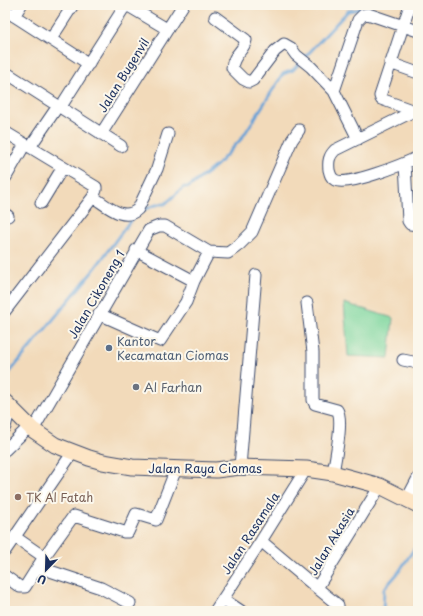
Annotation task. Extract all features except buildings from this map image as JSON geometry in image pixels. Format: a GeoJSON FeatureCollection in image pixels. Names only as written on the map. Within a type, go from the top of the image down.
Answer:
{"type":"FeatureCollection","features":[{"type":"Feature","properties":{"kind":"main road","name":"Jalan Raya Ciomas"},"geometry":{"type":"LineString","coordinates":[[7,405],[31,428],[55,445],[103,462],[132,467],[176,469],[216,470],[240,467],[306,469],[333,473],[380,486],[413,502]]}},
{"type":"Feature","properties":{"kind":"street"},"geometry":{"type":"LineString","coordinates":[[21,5],[10,13],[89,64]]}},
{"type":"Feature","properties":{"kind":"street"},"geometry":{"type":"LineString","coordinates":[[51,39],[73,5]]}},
{"type":"Feature","properties":{"kind":"street","name":"Jalan Bugenvil"},"geometry":{"type":"LineString","coordinates":[[101,134],[183,5]]}},
{"type":"Feature","properties":{"kind":"street"},"geometry":{"type":"LineString","coordinates":[[410,5],[380,96],[381,99],[416,112]]}},
{"type":"Feature","properties":{"kind":"street"},"geometry":{"type":"LineString","coordinates":[[6,177],[59,107],[126,7],[131,6],[167,29]]}},
{"type":"Feature","properties":{"kind":"street"},"geometry":{"type":"LineString","coordinates":[[334,91],[358,20],[363,15],[368,14],[418,31]]}},
{"type":"Feature","properties":{"kind":"street"},"geometry":{"type":"LineString","coordinates":[[215,17],[246,40],[245,44],[233,61],[232,68],[243,79],[249,82],[253,80],[275,51],[284,44],[291,48],[296,55],[334,91],[358,139]]}},
{"type":"Feature","properties":{"kind":"street"},"geometry":{"type":"LineString","coordinates":[[390,63],[418,73]]}},
{"type":"Feature","properties":{"kind":"street"},"geometry":{"type":"LineString","coordinates":[[5,72],[121,146]]}},
{"type":"Feature","properties":{"kind":"street"},"geometry":{"type":"LineString","coordinates":[[5,80],[17,80]]}},
{"type":"Feature","properties":{"kind":"street"},"geometry":{"type":"LineString","coordinates":[[416,112],[340,147],[331,154],[328,162],[330,174],[335,180],[340,182],[375,174],[418,157]]}},
{"type":"Feature","properties":{"kind":"street"},"geometry":{"type":"LineString","coordinates":[[99,314],[160,341],[186,302],[194,281],[209,252],[228,253],[239,245],[252,232],[292,140],[299,130]]}},
{"type":"Feature","properties":{"kind":"street"},"geometry":{"type":"LineString","coordinates":[[5,132],[96,187],[93,197],[5,311]]}},
{"type":"Feature","properties":{"kind":"street"},"geometry":{"type":"LineString","coordinates":[[93,197],[122,215],[134,213],[138,209],[157,169],[168,134]]}},
{"type":"Feature","properties":{"kind":"street"},"geometry":{"type":"LineString","coordinates":[[405,163],[408,221],[410,224],[418,225]]}},
{"type":"Feature","properties":{"kind":"street"},"geometry":{"type":"LineString","coordinates":[[41,203],[63,167]]}},
{"type":"Feature","properties":{"kind":"street","name":"Jalan Cikoneng 1"},"geometry":{"type":"LineString","coordinates":[[5,450],[31,428],[149,230],[159,226],[165,226],[209,252]]}},
{"type":"Feature","properties":{"kind":"street"},"geometry":{"type":"LineString","coordinates":[[136,250],[194,281]]}},
{"type":"Feature","properties":{"kind":"street"},"geometry":{"type":"LineString","coordinates":[[240,467],[256,275]]}},
{"type":"Feature","properties":{"kind":"street"},"geometry":{"type":"LineString","coordinates":[[307,303],[313,352],[314,404],[337,410],[340,414],[340,428],[333,473]]}},
{"type":"Feature","properties":{"kind":"street"},"geometry":{"type":"LineString","coordinates":[[402,360],[418,363]]}},
{"type":"Feature","properties":{"kind":"street"},"geometry":{"type":"LineString","coordinates":[[5,426],[7,405]]}},
{"type":"Feature","properties":{"kind":"street"},"geometry":{"type":"LineString","coordinates":[[5,551],[73,452]]}},
{"type":"Feature","properties":{"kind":"street"},"geometry":{"type":"LineString","coordinates":[[5,576],[20,586],[25,587],[44,557],[74,516],[124,532],[128,532],[136,514],[156,520],[176,469]]}},
{"type":"Feature","properties":{"kind":"street","name":"Jalan Rasamala"},"geometry":{"type":"LineString","coordinates":[[215,611],[262,541],[306,469]]}},
{"type":"Feature","properties":{"kind":"street"},"geometry":{"type":"LineString","coordinates":[[413,502],[418,478]]}},
{"type":"Feature","properties":{"kind":"street","name":"Jalan Akasia"},"geometry":{"type":"LineString","coordinates":[[262,541],[317,588],[380,486]]}},
{"type":"Feature","properties":{"kind":"street"},"geometry":{"type":"LineString","coordinates":[[15,537],[44,557]]}},
{"type":"Feature","properties":{"kind":"street"},"geometry":{"type":"LineString","coordinates":[[38,567],[101,588],[130,603]]}},
{"type":"Feature","properties":{"kind":"street"},"geometry":{"type":"LineString","coordinates":[[317,588],[338,605],[338,611]]}},
{"type":"Feature","properties":{"kind":"street"},"geometry":{"type":"LineString","coordinates":[[223,599],[241,611]]}},
{"type":"Feature","properties":{"kind":"green space"},"geometry":{"type":"Polygon","coordinates":[[[344,303],[393,318],[389,358],[348,356],[344,303]]]}},
{"type":"Feature","properties":{"kind":"waterway"},"geometry":{"type":"LineString","coordinates":[[142,210],[159,204],[165,204],[184,187],[189,187],[217,165],[242,138],[283,74],[293,70],[348,11],[360,9],[361,5]]}},
{"type":"Feature","properties":{"kind":"waterway"},"geometry":{"type":"LineString","coordinates":[[5,378],[93,271],[133,217]]}},
{"type":"Feature","properties":{"kind":"waterway"},"geometry":{"type":"LineString","coordinates":[[383,611],[384,589],[398,573],[418,543]]}},
{"type":"Feature","properties":{"kind":"place","name":"Kantor Kecamatan Ciomas"},"geometry":{"type":"Point","coordinates":[109,348]}},
{"type":"Feature","properties":{"kind":"place","name":"Al Farhan"},"geometry":{"type":"Point","coordinates":[136,387]}},
{"type":"Feature","properties":{"kind":"place","name":"TK Al Fatah"},"geometry":{"type":"Point","coordinates":[18,497]}}]}
